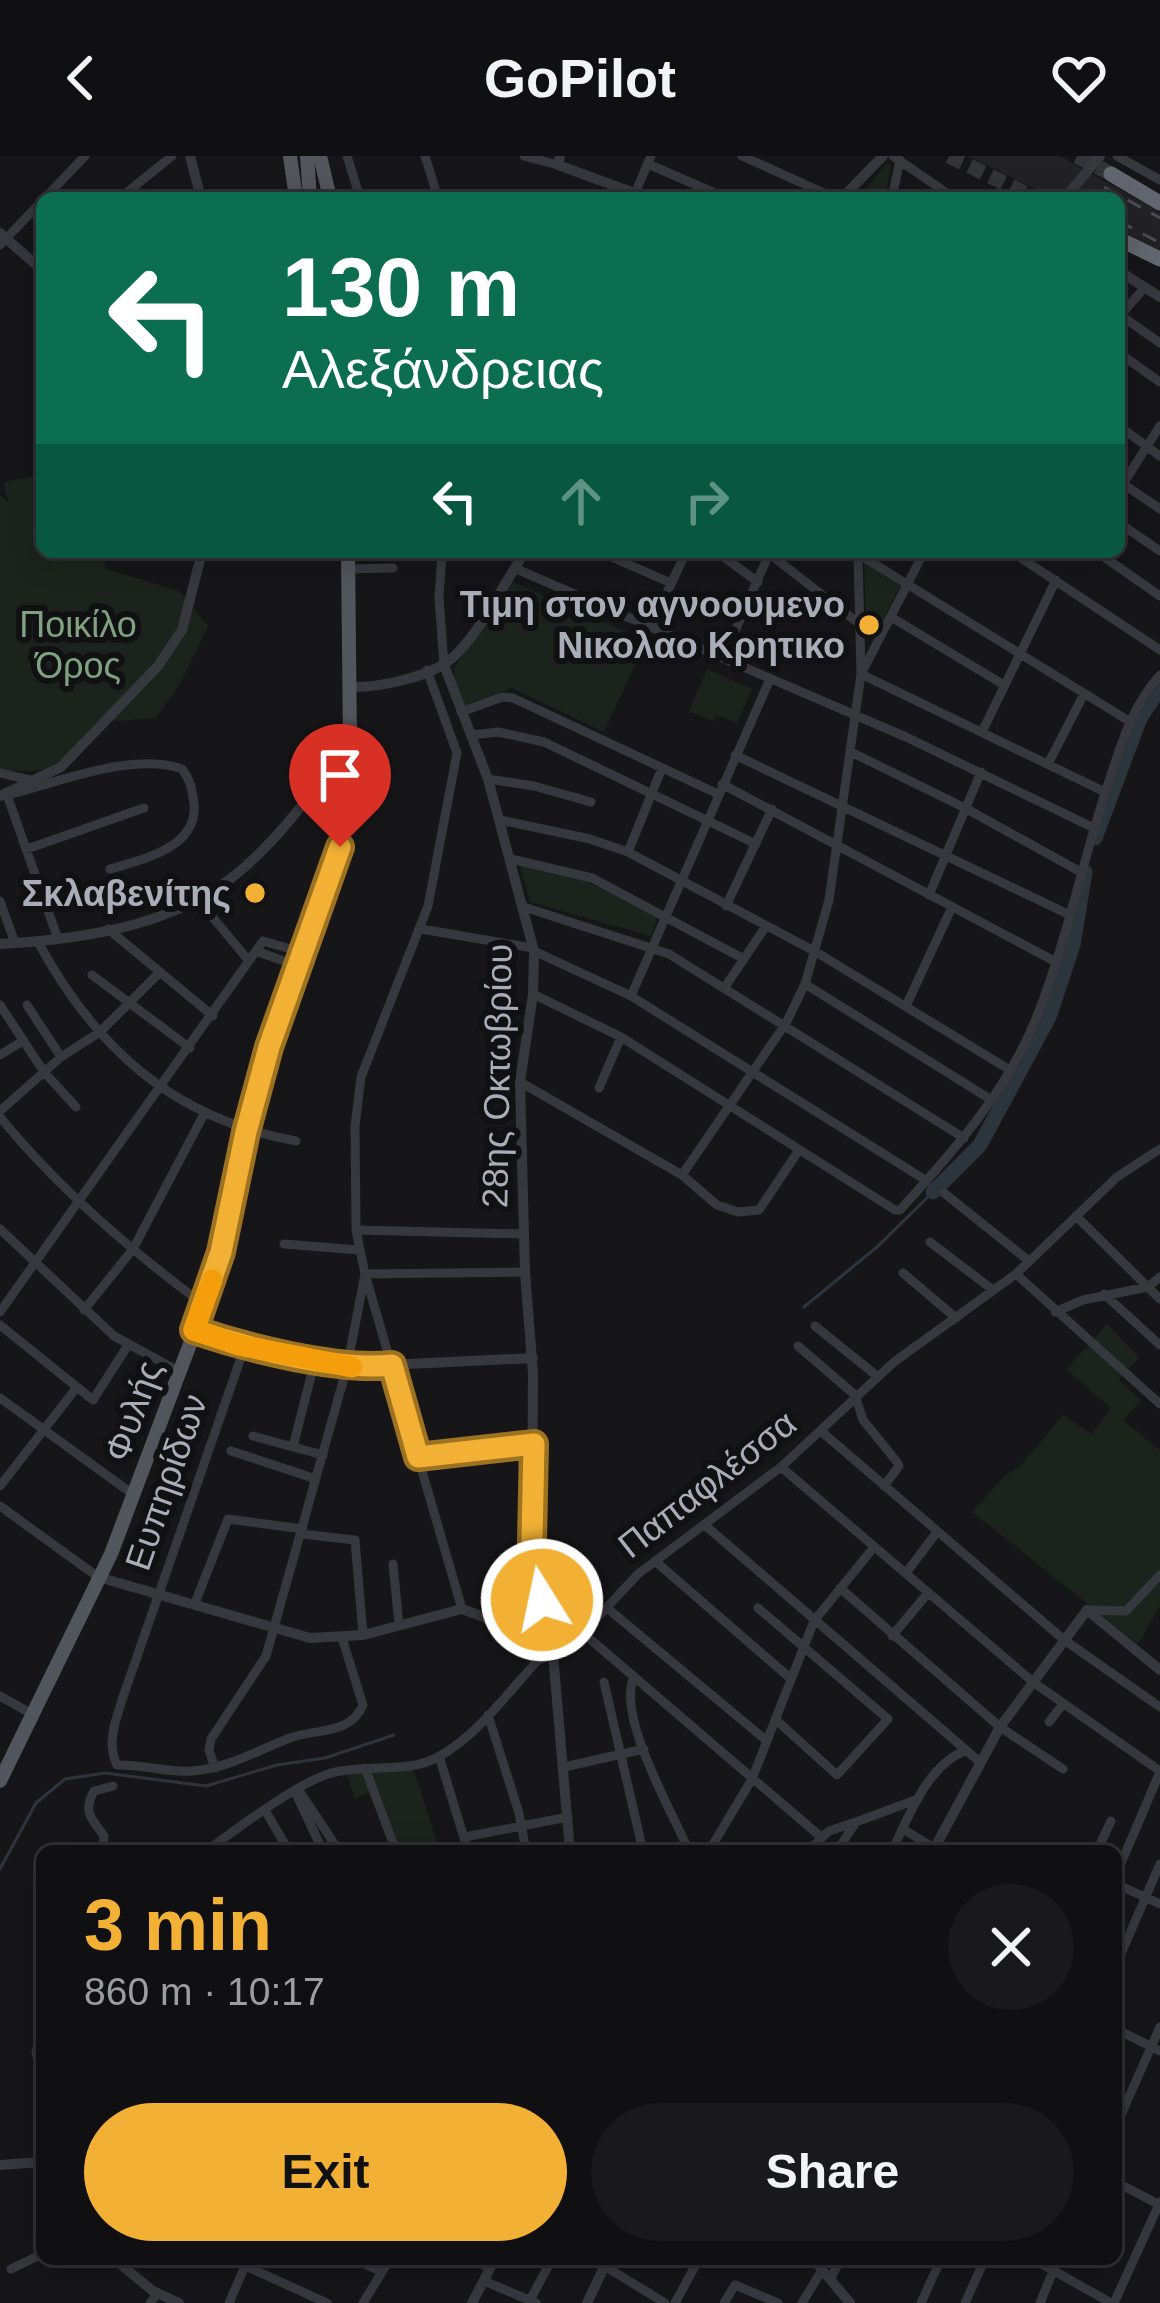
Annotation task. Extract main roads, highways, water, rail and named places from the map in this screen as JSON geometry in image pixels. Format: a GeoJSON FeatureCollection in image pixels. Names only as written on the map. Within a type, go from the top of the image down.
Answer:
{"type":"FeatureCollection","features":[{"type":"Feature","properties":{"kind":"highway"},"geometry":{"type":"LineString","coordinates":[[1111,174],[1160,203]]}},
{"type":"Feature","properties":{"kind":"highway"},"geometry":{"type":"LineString","coordinates":[[1125,242],[1160,259]]}},
{"type":"Feature","properties":{"kind":"main road"},"geometry":{"type":"LineString","coordinates":[[290,156],[295,192]]}},
{"type":"Feature","properties":{"kind":"main road"},"geometry":{"type":"LineString","coordinates":[[307,156],[310,192]]}},
{"type":"Feature","properties":{"kind":"main road"},"geometry":{"type":"LineString","coordinates":[[320,156],[329,192]]}},
{"type":"Feature","properties":{"kind":"main road","name":"Φυλής"},"geometry":{"type":"LineString","coordinates":[[0,1781],[111,1554],[180,1372],[221,1252],[246,1132],[298,958],[338,856],[352,687],[348,558]]}},
{"type":"Feature","properties":{"kind":"waterway"},"geometry":{"type":"LineString","coordinates":[[1095,838],[1140,718],[1160,688]]}},
{"type":"Feature","properties":{"kind":"waterway"},"geometry":{"type":"LineString","coordinates":[[933,1192],[980,1145],[1049,1017],[1073,945],[1085,872]]}},
{"type":"Feature","properties":{"kind":"waterway"},"geometry":{"type":"LineString","coordinates":[[804,1307],[877,1247],[933,1192]]}},
{"type":"Feature","properties":{"kind":"waterway"},"geometry":{"type":"LineString","coordinates":[[0,1869],[36,1803],[65,1779],[105,1773],[206,1786],[277,1765],[325,1758],[394,1735]]}},
{"type":"Feature","properties":{"kind":"tunnel"},"geometry":{"type":"LineString","coordinates":[[949,156],[1023,192]]}},
{"type":"Feature","properties":{"kind":"tunnel"},"geometry":{"type":"LineString","coordinates":[[1077,156],[1111,174]]}},
{"type":"Feature","properties":{"kind":"railway"},"geometry":{"type":"LineString","coordinates":[[1104,187],[1113,192]]}},
{"type":"Feature","properties":{"kind":"railway"},"geometry":{"type":"LineString","coordinates":[[1125,199],[1160,218]]}},
{"type":"Feature","properties":{"kind":"railway"},"geometry":{"type":"LineString","coordinates":[[1125,224],[1160,243]]}},
{"type":"Feature","properties":{"kind":"place","name":"Τιμη στον αγνοουμενο Νικολαο Κρητικο"},"geometry":{"type":"Point","coordinates":[869,625]}},
{"type":"Feature","properties":{"kind":"place","name":"Σκλαβενίτης"},"geometry":{"type":"Point","coordinates":[255,893]}},
{"type":"Feature","properties":{"kind":"park label","name":"Ποικίλο Όρος"},"geometry":{"type":"Point","coordinates":[78,644]}}]}
